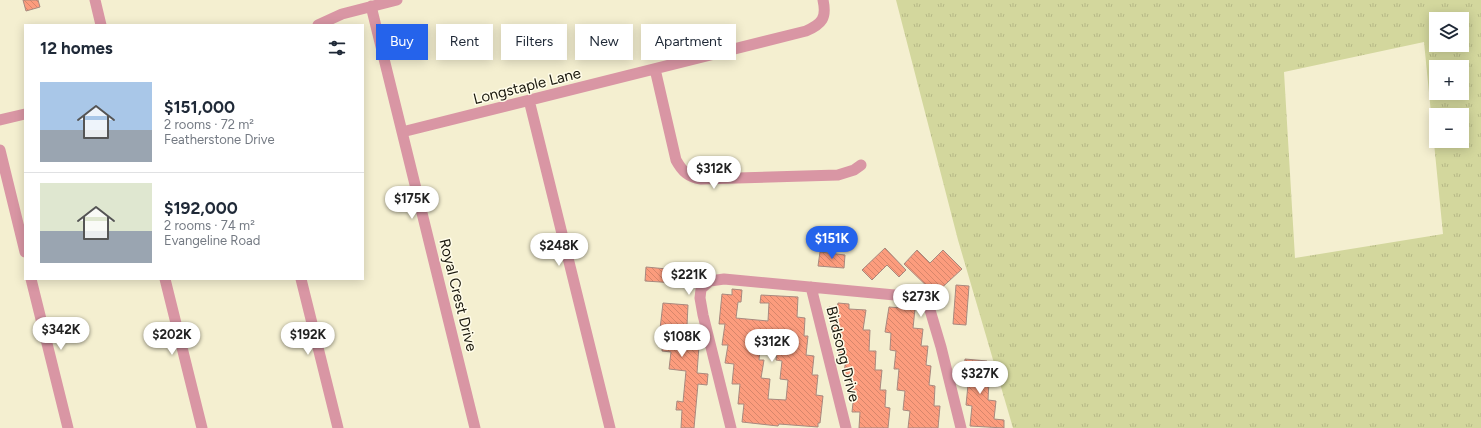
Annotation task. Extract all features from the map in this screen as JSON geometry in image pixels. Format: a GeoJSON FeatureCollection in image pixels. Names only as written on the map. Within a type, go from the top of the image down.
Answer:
{"type":"FeatureCollection","features":[{"type":"Feature","properties":{"kind":"street"},"geometry":{"type":"LineString","coordinates":[[95,0],[101,24]]}},
{"type":"Feature","properties":{"kind":"street"},"geometry":{"type":"LineString","coordinates":[[320,24],[342,14],[397,0]]}},
{"type":"Feature","properties":{"kind":"street","name":"Longstaple Lane"},"geometry":{"type":"LineString","coordinates":[[402,132],[806,31],[821,22],[824,15],[823,0]]}},
{"type":"Feature","properties":{"kind":"street","name":"Royal Crest Drive"},"geometry":{"type":"LineString","coordinates":[[371,6],[475,428]]}},
{"type":"Feature","properties":{"kind":"street"},"geometry":{"type":"LineString","coordinates":[[655,69],[676,160],[680,168],[692,178],[701,179],[838,174],[854,170],[861,165]]}},
{"type":"Feature","properties":{"kind":"street"},"geometry":{"type":"LineString","coordinates":[[529,100],[610,428]]}},
{"type":"Feature","properties":{"kind":"street"},"geometry":{"type":"LineString","coordinates":[[0,120],[24,114]]}},
{"type":"Feature","properties":{"kind":"street"},"geometry":{"type":"LineString","coordinates":[[0,150],[24,248]]}},
{"type":"Feature","properties":{"kind":"street"},"geometry":{"type":"LineString","coordinates":[[731,428],[703,316],[700,298],[701,289],[710,281],[724,279],[916,297],[926,302],[930,310],[941,347],[961,428]]}},
{"type":"Feature","properties":{"kind":"street"},"geometry":{"type":"LineString","coordinates":[[32,280],[68,428]]}},
{"type":"Feature","properties":{"kind":"street"},"geometry":{"type":"LineString","coordinates":[[165,280],[202,428]]}},
{"type":"Feature","properties":{"kind":"street"},"geometry":{"type":"LineString","coordinates":[[301,280],[338,428]]}},
{"type":"Feature","properties":{"kind":"street","name":"Birdsong Drive"},"geometry":{"type":"LineString","coordinates":[[811,287],[846,428]]}},
{"type":"Feature","properties":{"kind":"green space"},"geometry":{"type":"Polygon","coordinates":[[[896,0],[1481,0],[1481,428],[1013,428],[958,240],[896,0]],[[1424,42],[1284,72],[1295,258],[1443,234],[1434,148],[1469,148],[1469,108],[1431,108],[1430,100],[1469,100],[1469,60],[1429,60],[1429,93],[1424,42]]]}},
{"type":"Feature","properties":{"kind":"building"},"geometry":{"type":"Polygon","coordinates":[[[23,0],[38,0],[40,7],[26,11],[23,0]]]}},
{"type":"Feature","properties":{"kind":"building"},"geometry":{"type":"Polygon","coordinates":[[[885,248],[906,270],[899,277],[887,265],[872,280],[862,270],[885,248]]]}},
{"type":"Feature","properties":{"kind":"building"},"geometry":{"type":"Polygon","coordinates":[[[917,250],[930,263],[943,250],[962,269],[935,294],[904,264],[917,250]]]}},
{"type":"Feature","properties":{"kind":"building"},"geometry":{"type":"Polygon","coordinates":[[[820,252],[845,255],[844,268],[818,266],[820,252]]]}},
{"type":"Feature","properties":{"kind":"building"},"geometry":{"type":"Polygon","coordinates":[[[646,267],[678,270],[676,283],[645,281],[646,267]]]}},
{"type":"Feature","properties":{"kind":"building"},"geometry":{"type":"Polygon","coordinates":[[[956,285],[969,286],[966,325],[953,324],[956,285]]]}},
{"type":"Feature","properties":{"kind":"building"},"geometry":{"type":"Polygon","coordinates":[[[732,289],[742,290],[741,302],[738,302],[736,318],[768,321],[769,303],[760,303],[761,295],[798,297],[797,317],[805,318],[804,336],[808,336],[806,355],[814,356],[812,375],[818,375],[816,395],[823,396],[820,423],[818,423],[818,427],[779,424],[778,426],[742,422],[744,404],[738,404],[740,384],[732,384],[734,364],[725,363],[728,345],[722,345],[725,324],[719,324],[722,294],[732,295],[732,289]],[[761,339],[759,360],[764,360],[761,378],[770,379],[768,399],[786,400],[788,380],[780,379],[782,361],[776,360],[778,341],[761,339]]]}},
{"type":"Feature","properties":{"kind":"building"},"geometry":{"type":"Polygon","coordinates":[[[663,303],[688,305],[686,345],[699,346],[697,373],[708,374],[707,385],[698,384],[694,428],[681,428],[682,410],[676,410],[677,401],[683,402],[686,371],[669,369],[671,352],[662,351],[663,329],[660,329],[663,303]]]}},
{"type":"Feature","properties":{"kind":"building"},"geometry":{"type":"Polygon","coordinates":[[[838,303],[849,304],[849,309],[866,310],[863,330],[870,330],[869,351],[876,351],[875,370],[882,370],[880,390],[886,390],[885,407],[890,408],[888,428],[859,428],[860,412],[852,412],[854,394],[849,394],[850,376],[844,375],[846,356],[839,356],[841,336],[833,335],[834,316],[828,316],[829,307],[837,308],[838,303]]]}},
{"type":"Feature","properties":{"kind":"building"},"geometry":{"type":"Polygon","coordinates":[[[889,307],[915,309],[913,328],[923,329],[921,346],[928,346],[926,365],[931,366],[929,385],[935,386],[934,406],[940,406],[938,428],[908,428],[910,411],[903,410],[905,391],[897,390],[899,369],[894,369],[896,351],[890,350],[891,333],[885,332],[889,307]]]}},
{"type":"Feature","properties":{"kind":"building"},"geometry":{"type":"Polygon","coordinates":[[[965,359],[987,361],[986,380],[989,381],[988,400],[996,401],[994,419],[1004,420],[1004,428],[970,426],[972,406],[966,405],[968,385],[963,385],[965,359]]]}}]}
